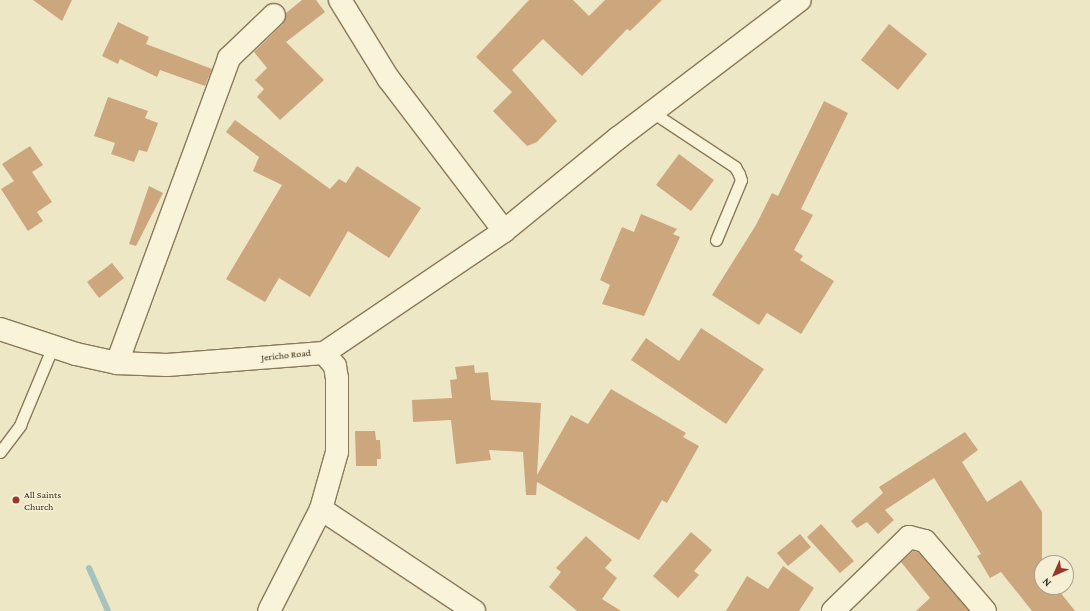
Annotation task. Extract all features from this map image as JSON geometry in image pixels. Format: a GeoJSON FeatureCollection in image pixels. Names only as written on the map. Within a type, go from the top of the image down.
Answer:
{"type":"FeatureCollection","features":[{"type":"Feature","properties":{"kind":"street"},"geometry":{"type":"LineString","coordinates":[[340,0],[388,78],[504,231]]}},
{"type":"Feature","properties":{"kind":"street"},"geometry":{"type":"LineString","coordinates":[[324,353],[504,231],[652,112],[800,0]]}},
{"type":"Feature","properties":{"kind":"street"},"geometry":{"type":"LineString","coordinates":[[117,363],[229,58],[274,15]]}},
{"type":"Feature","properties":{"kind":"street","name":"Jericho Road"},"geometry":{"type":"LineString","coordinates":[[0,328],[53,346],[117,363],[167,365],[324,353],[335,366],[338,378],[339,428],[336,452],[321,509],[269,611]]}},
{"type":"Feature","properties":{"kind":"street"},"geometry":{"type":"LineString","coordinates":[[321,509],[474,611]]}},
{"type":"Feature","properties":{"kind":"street"},"geometry":{"type":"LineString","coordinates":[[833,611],[909,537],[925,541],[985,611]]}},
{"type":"Feature","properties":{"kind":"lane"},"geometry":{"type":"LineString","coordinates":[[652,112],[735,167],[739,174],[741,180],[716,240]]}},
{"type":"Feature","properties":{"kind":"lane"},"geometry":{"type":"LineString","coordinates":[[0,452],[20,425],[53,346]]}},
{"type":"Feature","properties":{"kind":"building"},"geometry":{"type":"Polygon","coordinates":[[[33,0],[72,0],[62,21],[33,0]]]}},
{"type":"Feature","properties":{"kind":"building"},"geometry":{"type":"Polygon","coordinates":[[[302,0],[316,0],[325,12],[286,42],[324,80],[280,120],[257,97],[264,89],[255,80],[267,68],[254,52],[283,24],[286,13],[302,0]]]}},
{"type":"Feature","properties":{"kind":"building"},"geometry":{"type":"Polygon","coordinates":[[[529,0],[573,0],[589,16],[605,0],[662,0],[630,31],[627,29],[582,76],[543,39],[512,70],[557,121],[537,142],[527,146],[493,111],[512,92],[476,57],[529,0]]]}},
{"type":"Feature","properties":{"kind":"building"},"geometry":{"type":"Polygon","coordinates":[[[118,22],[149,37],[146,44],[212,69],[205,86],[160,70],[157,77],[120,59],[118,64],[102,56],[118,22]]]}},
{"type":"Feature","properties":{"kind":"building"},"geometry":{"type":"Polygon","coordinates":[[[889,24],[927,54],[898,90],[861,60],[889,24]]]}},
{"type":"Feature","properties":{"kind":"building"},"geometry":{"type":"Polygon","coordinates":[[[108,97],[148,111],[145,118],[158,123],[147,152],[139,150],[134,162],[111,154],[115,143],[94,136],[108,97]]]}},
{"type":"Feature","properties":{"kind":"building"},"geometry":{"type":"Polygon","coordinates":[[[824,101],[848,113],[801,209],[813,215],[794,250],[803,256],[800,260],[834,281],[801,334],[767,313],[759,325],[712,295],[756,225],[772,193],[778,196],[824,101]]]}},
{"type":"Feature","properties":{"kind":"building"},"geometry":{"type":"Polygon","coordinates":[[[235,120],[330,189],[339,179],[346,183],[357,166],[421,208],[389,258],[348,231],[310,297],[279,278],[265,302],[226,279],[282,185],[253,171],[259,157],[226,132],[235,120]]]}},
{"type":"Feature","properties":{"kind":"building"},"geometry":{"type":"Polygon","coordinates":[[[30,146],[43,165],[32,172],[52,202],[37,212],[43,221],[28,231],[1,189],[14,181],[2,164],[30,146]]]}},
{"type":"Feature","properties":{"kind":"building"},"geometry":{"type":"Polygon","coordinates":[[[679,154],[714,180],[691,211],[656,185],[679,154]]]}},
{"type":"Feature","properties":{"kind":"building"},"geometry":{"type":"Polygon","coordinates":[[[149,186],[163,193],[136,246],[129,244],[149,186]]]}},
{"type":"Feature","properties":{"kind":"building"},"geometry":{"type":"Polygon","coordinates":[[[641,214],[677,229],[673,234],[680,237],[644,316],[602,304],[610,285],[600,280],[622,227],[634,232],[641,214]]]}},
{"type":"Feature","properties":{"kind":"building"},"geometry":{"type":"Polygon","coordinates":[[[112,263],[124,278],[99,298],[87,282],[112,263]]]}},
{"type":"Feature","properties":{"kind":"building"},"geometry":{"type":"Polygon","coordinates":[[[701,328],[764,369],[726,424],[631,360],[646,338],[679,361],[701,328]]]}},
{"type":"Feature","properties":{"kind":"building"},"geometry":{"type":"Polygon","coordinates":[[[474,365],[475,373],[488,372],[491,400],[541,403],[537,475],[571,415],[588,424],[611,389],[686,433],[683,437],[699,446],[667,503],[662,500],[639,540],[537,482],[536,495],[526,495],[523,452],[489,450],[491,460],[456,464],[451,420],[413,422],[412,400],[452,398],[450,380],[457,379],[455,367],[474,365]]]}},
{"type":"Feature","properties":{"kind":"building"},"geometry":{"type":"Polygon","coordinates":[[[355,431],[375,431],[376,440],[380,440],[381,459],[377,459],[377,466],[356,466],[355,431]]]}},
{"type":"Feature","properties":{"kind":"building"},"geometry":{"type":"Polygon","coordinates":[[[965,432],[978,450],[962,462],[987,502],[1021,480],[1042,512],[1042,555],[1034,555],[1034,595],[1062,595],[1075,611],[1032,611],[1001,572],[990,578],[977,556],[981,554],[934,478],[885,510],[894,520],[878,534],[867,522],[857,528],[851,521],[883,493],[879,487],[965,432]]]}},
{"type":"Feature","properties":{"kind":"building"},"geometry":{"type":"Polygon","coordinates":[[[821,524],[854,561],[840,573],[807,537],[821,524]]]}},
{"type":"Feature","properties":{"kind":"building"},"geometry":{"type":"Polygon","coordinates":[[[691,532],[712,550],[694,571],[699,575],[678,598],[653,576],[691,532]]]}},
{"type":"Feature","properties":{"kind":"building"},"geometry":{"type":"Polygon","coordinates":[[[800,534],[811,547],[788,566],[777,553],[800,534]]]}},
{"type":"Feature","properties":{"kind":"building"},"geometry":{"type":"Polygon","coordinates":[[[586,536],[612,560],[605,568],[617,578],[602,599],[621,611],[577,611],[549,587],[561,572],[556,568],[586,536]]]}},
{"type":"Feature","properties":{"kind":"building"},"geometry":{"type":"Polygon","coordinates":[[[913,551],[918,552],[969,611],[916,611],[930,598],[901,562],[913,551]]]}},
{"type":"Feature","properties":{"kind":"building"},"geometry":{"type":"Polygon","coordinates":[[[783,566],[814,588],[799,611],[726,611],[747,576],[768,589],[783,566]]]}},
{"type":"Feature","properties":{"kind":"waterway"},"geometry":{"type":"LineString","coordinates":[[89,568],[108,611]]}},
{"type":"Feature","properties":{"kind":"place","name":"All Saints Church"},"geometry":{"type":"Point","coordinates":[16,500]}}]}
